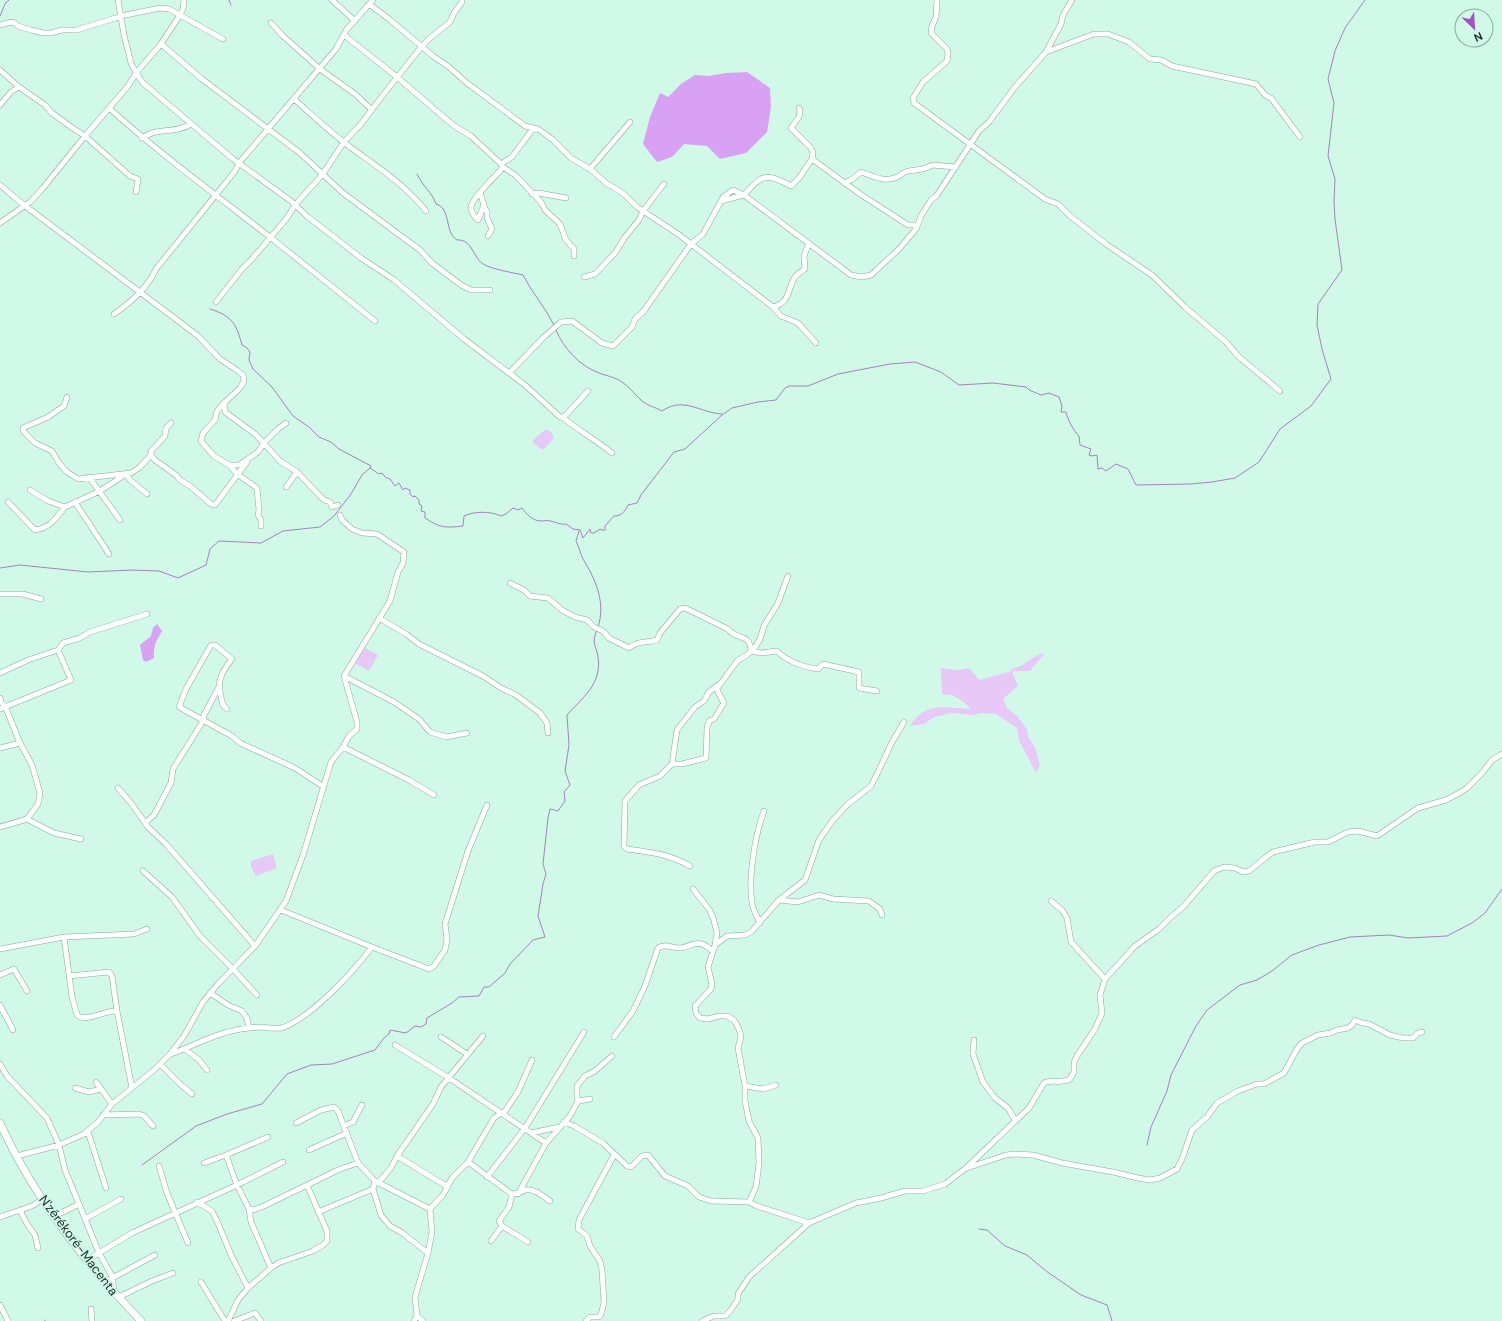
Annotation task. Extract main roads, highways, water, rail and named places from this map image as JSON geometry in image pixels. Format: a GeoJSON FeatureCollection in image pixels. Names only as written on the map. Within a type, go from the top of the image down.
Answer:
{"type":"FeatureCollection","features":[{"type":"Feature","properties":{"kind":"highway","name":"N'zérékoré-Macenta"},"geometry":{"type":"LineString","coordinates":[[0,1123],[17,1156],[55,1216],[105,1282],[141,1321]]}},
{"type":"Feature","properties":{"kind":"waterway"},"geometry":{"type":"LineString","coordinates":[[0,16],[5,4],[9,0]]}},
{"type":"Feature","properties":{"kind":"waterway"},"geometry":{"type":"LineString","coordinates":[[229,0],[231,5]]}},
{"type":"Feature","properties":{"kind":"waterway"},"geometry":{"type":"LineString","coordinates":[[210,309],[223,314],[232,321],[238,331],[242,345],[250,352],[249,360],[253,369],[272,387],[293,416],[309,427],[319,437],[331,442],[339,449],[371,466],[370,468],[379,474],[382,473],[385,477],[390,479],[395,486],[399,483],[403,490],[405,488],[410,490],[410,494],[419,500],[419,504],[422,506],[421,511],[425,512],[425,518],[435,524],[443,526],[463,526],[464,516],[473,513],[487,512],[501,516],[513,508],[518,510],[522,508],[535,520],[566,524],[573,529],[580,530],[583,538],[590,529],[591,533],[594,533],[600,529],[605,530],[605,526],[614,516],[623,513],[628,505],[637,503],[641,495],[674,452],[685,449],[722,415],[732,408],[758,402],[776,400],[785,388],[789,386],[808,386],[838,374],[890,364],[915,362],[941,372],[959,385],[993,383],[1026,387],[1029,390],[1041,395],[1049,393],[1059,397],[1062,406],[1061,412],[1066,412],[1071,425],[1079,436],[1080,445],[1091,449],[1089,455],[1097,455],[1098,469],[1102,468],[1106,471],[1116,464],[1128,469],[1136,485],[1191,484],[1235,478],[1259,462],[1280,429],[1311,406],[1331,379],[1317,325],[1318,304],[1342,270],[1335,219],[1335,179],[1328,156],[1334,103],[1328,79],[1335,51],[1345,28],[1365,0]]}},
{"type":"Feature","properties":{"kind":"waterway"},"geometry":{"type":"LineString","coordinates":[[417,174],[436,204],[443,209],[453,236],[457,240],[466,242],[483,264],[523,275],[554,325]]}},
{"type":"Feature","properties":{"kind":"waterway"},"geometry":{"type":"LineString","coordinates":[[556,330],[568,350],[585,366],[619,380],[628,386],[639,399],[647,404],[662,411],[670,407],[685,405],[722,414]]}},
{"type":"Feature","properties":{"kind":"waterway"},"geometry":{"type":"LineString","coordinates":[[0,568],[20,565],[88,572],[133,570],[159,571],[178,578],[206,565],[210,549],[219,541],[261,543],[283,531],[320,527],[334,516],[351,494],[362,475],[370,468]]}},
{"type":"Feature","properties":{"kind":"waterway"},"geometry":{"type":"LineString","coordinates":[[579,531],[576,541],[582,557],[596,583],[600,600],[601,609],[598,627]]}},
{"type":"Feature","properties":{"kind":"waterway"},"geometry":{"type":"LineString","coordinates":[[142,1165],[196,1126],[227,1114],[262,1104],[287,1074],[311,1065],[332,1064],[375,1050],[389,1034],[390,1030],[406,1033],[415,1026],[421,1027],[426,1024],[427,1018],[459,997],[479,996],[484,987],[489,987],[505,973],[510,964],[533,940],[545,937],[538,916],[546,874],[543,864],[548,818],[550,809],[558,811],[565,801],[564,792],[570,785],[565,771],[569,745],[567,715],[585,696],[597,675],[598,657],[594,644],[594,638],[597,630]]}},
{"type":"Feature","properties":{"kind":"waterway"},"geometry":{"type":"LineString","coordinates":[[1147,1145],[1151,1127],[1167,1091],[1171,1075],[1196,1026],[1207,1010],[1240,985],[1257,980],[1272,971],[1292,955],[1319,945],[1350,937],[1389,935],[1408,938],[1447,936],[1472,923],[1485,913],[1502,889]]}},
{"type":"Feature","properties":{"kind":"waterway"},"geometry":{"type":"LineString","coordinates":[[979,1229],[987,1230],[1005,1246],[1027,1255],[1046,1271],[1081,1295],[1107,1305],[1112,1321]]}}]}
